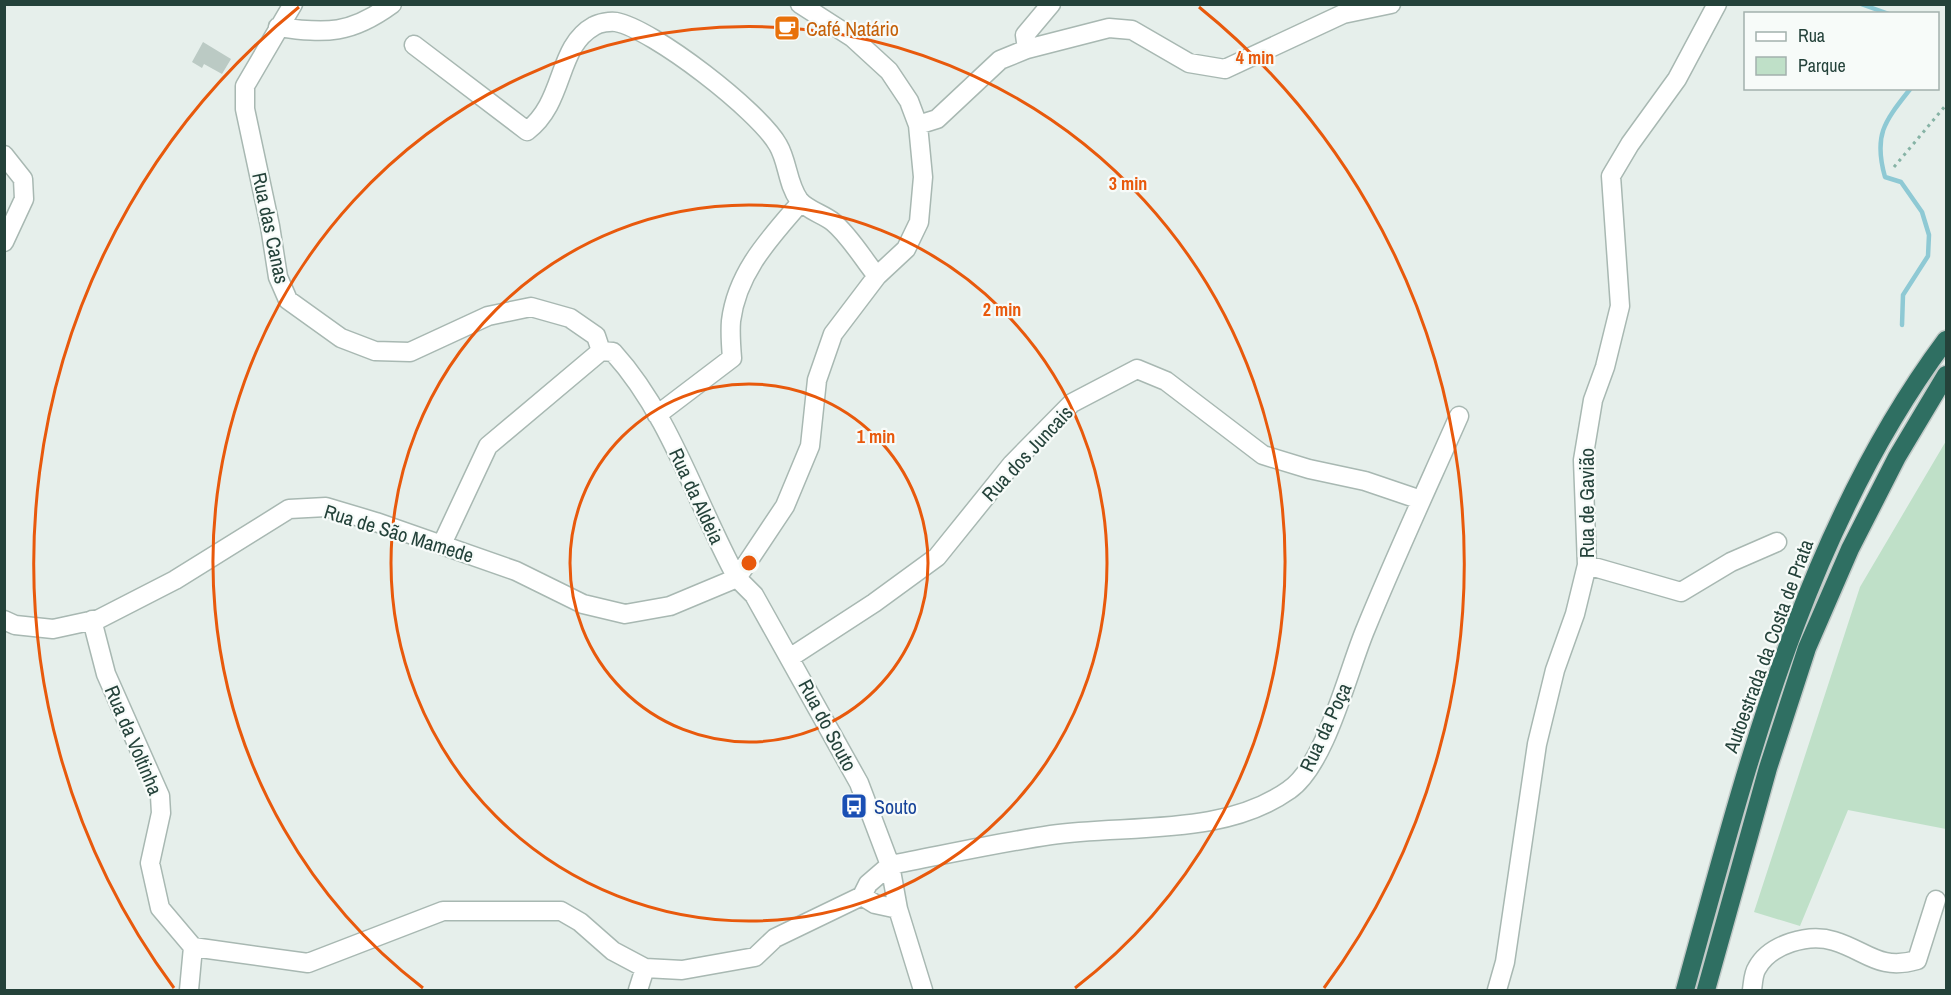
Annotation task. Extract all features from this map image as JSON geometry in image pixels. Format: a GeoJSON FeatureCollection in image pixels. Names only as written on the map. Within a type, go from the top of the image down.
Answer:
{"type":"FeatureCollection","features":[{"type":"Feature","properties":{"kind":"highway","name":"Autoestrada da Costa de Prata"},"geometry":{"type":"LineString","coordinates":[[1685,990],[1748,761],[1790,639],[1831,540],[1878,447],[1947,340]]}},
{"type":"Feature","properties":{"kind":"highway","name":"Autoestrada da Costa de Prata"},"geometry":{"type":"LineString","coordinates":[[1706,990],[1768,768],[1807,648],[1850,549],[1897,457],[1947,375]]}},
{"type":"Feature","properties":{"kind":"street","name":"Rua das Canas"},"geometry":{"type":"LineString","coordinates":[[293,4],[245,86],[245,109],[270,226],[278,278],[288,300],[341,338],[375,351],[410,352],[488,316],[531,307],[570,318],[596,336],[600,351]]}},
{"type":"Feature","properties":{"kind":"street"},"geometry":{"type":"LineString","coordinates":[[279,27],[320,33],[352,28],[392,4]]}},
{"type":"Feature","properties":{"kind":"street"},"geometry":{"type":"LineString","coordinates":[[736,578],[785,506],[810,446],[817,380],[833,334],[877,276],[906,249],[919,222],[923,177],[918,125],[909,101],[889,71],[853,38],[800,4]]}},
{"type":"Feature","properties":{"kind":"street"},"geometry":{"type":"LineString","coordinates":[[1027,49],[1025,35],[1051,4]]}},
{"type":"Feature","properties":{"kind":"street"},"geometry":{"type":"LineString","coordinates":[[918,125],[938,119],[1000,60],[1027,49],[1109,27],[1132,30],[1189,63],[1225,69],[1343,15],[1391,4]]}},
{"type":"Feature","properties":{"kind":"street","name":"Rua de Gavião"},"geometry":{"type":"LineString","coordinates":[[1497,990],[1505,962],[1537,744],[1555,670],[1575,614],[1587,565],[1582,460],[1593,400],[1605,367],[1620,306],[1611,176],[1630,144],[1677,79],[1717,4]]}},
{"type":"Feature","properties":{"kind":"street"},"geometry":{"type":"LineString","coordinates":[[414,45],[526,131],[540,120],[555,95],[568,55],[581,35],[596,25],[615,22],[634,29],[688,60],[735,99],[778,144],[792,187],[801,202],[834,223],[877,276]]}},
{"type":"Feature","properties":{"kind":"street"},"geometry":{"type":"LineString","coordinates":[[4,155],[23,179],[24,199],[4,242]]}},
{"type":"Feature","properties":{"kind":"street"},"geometry":{"type":"LineString","coordinates":[[657,415],[732,358],[731,321],[740,286],[757,253],[801,202]]}},
{"type":"Feature","properties":{"kind":"street"},"geometry":{"type":"LineString","coordinates":[[442,544],[488,446],[600,351]]}},
{"type":"Feature","properties":{"kind":"street","name":"Rua da Aldeia"},"geometry":{"type":"LineString","coordinates":[[600,351],[613,352],[657,415],[736,578]]}},
{"type":"Feature","properties":{"kind":"street","name":"Rua dos Juncais"},"geometry":{"type":"LineString","coordinates":[[791,657],[874,603],[937,557],[1012,464],[1072,403],[1137,369],[1166,381],[1263,455],[1309,469],[1365,481],[1422,500]]}},
{"type":"Feature","properties":{"kind":"street","name":"Rua da Poça"},"geometry":{"type":"LineString","coordinates":[[890,865],[1051,835],[1225,819],[1256,808],[1290,790],[1310,768],[1335,711],[1366,628],[1460,416]]}},
{"type":"Feature","properties":{"kind":"street","name":"Rua de São Mamede"},"geometry":{"type":"LineString","coordinates":[[4,620],[15,625],[53,629],[92,620],[175,580],[290,509],[326,507],[442,544],[516,571],[583,604],[625,614],[670,606],[736,578]]}},
{"type":"Feature","properties":{"kind":"street"},"geometry":{"type":"LineString","coordinates":[[1587,565],[1681,592],[1731,562],[1777,542]]}},
{"type":"Feature","properties":{"kind":"street","name":"Rua do Souto"},"geometry":{"type":"LineString","coordinates":[[736,578],[754,595],[791,657],[859,783],[890,865],[898,909],[923,990]]}},
{"type":"Feature","properties":{"kind":"street","name":"Rua da Voltinha"},"geometry":{"type":"LineString","coordinates":[[92,620],[106,675],[160,796],[161,813],[150,863],[160,908],[193,947]]}},
{"type":"Feature","properties":{"kind":"street"},"geometry":{"type":"LineString","coordinates":[[189,990],[193,947],[308,963],[442,911],[561,911],[580,922],[613,951],[645,968],[682,970],[755,957],[775,938],[862,896],[868,884],[890,865]]}},
{"type":"Feature","properties":{"kind":"street"},"geometry":{"type":"LineString","coordinates":[[862,896],[874,904],[898,909]]}},
{"type":"Feature","properties":{"kind":"street"},"geometry":{"type":"LineString","coordinates":[[1752,990],[1756,969],[1776,948],[1816,937],[1835,941],[1866,956],[1898,965],[1917,960],[1936,900]]}},
{"type":"Feature","properties":{"kind":"street"},"geometry":{"type":"LineString","coordinates":[[638,990],[645,968]]}},
{"type":"Feature","properties":{"kind":"path"},"geometry":{"type":"LineString","coordinates":[[1894,167],[1947,105]]}},
{"type":"Feature","properties":{"kind":"green space"},"geometry":{"type":"Polygon","coordinates":[[[1946,441],[1946,829],[1848,810],[1800,926],[1754,912],[1860,587],[1946,441]]]}},
{"type":"Feature","properties":{"kind":"building"},"geometry":{"type":"Polygon","coordinates":[[[203,42],[231,59],[222,74],[204,64],[202,68],[192,62],[203,42]]]}},
{"type":"Feature","properties":{"kind":"waterway"},"geometry":{"type":"LineString","coordinates":[[1861,4],[1883,12]]}},
{"type":"Feature","properties":{"kind":"waterway"},"geometry":{"type":"LineString","coordinates":[[1902,325],[1903,295],[1928,256],[1929,235],[1922,212],[1901,182],[1885,177],[1880,150],[1888,119],[1909,90]]}},
{"type":"Feature","properties":{"kind":"place","name":"Café Natário"},"geometry":{"type":"Point","coordinates":[787,28]}},
{"type":"Feature","properties":{"kind":"place","name":"Souto"},"geometry":{"type":"Point","coordinates":[854,806]}}]}
